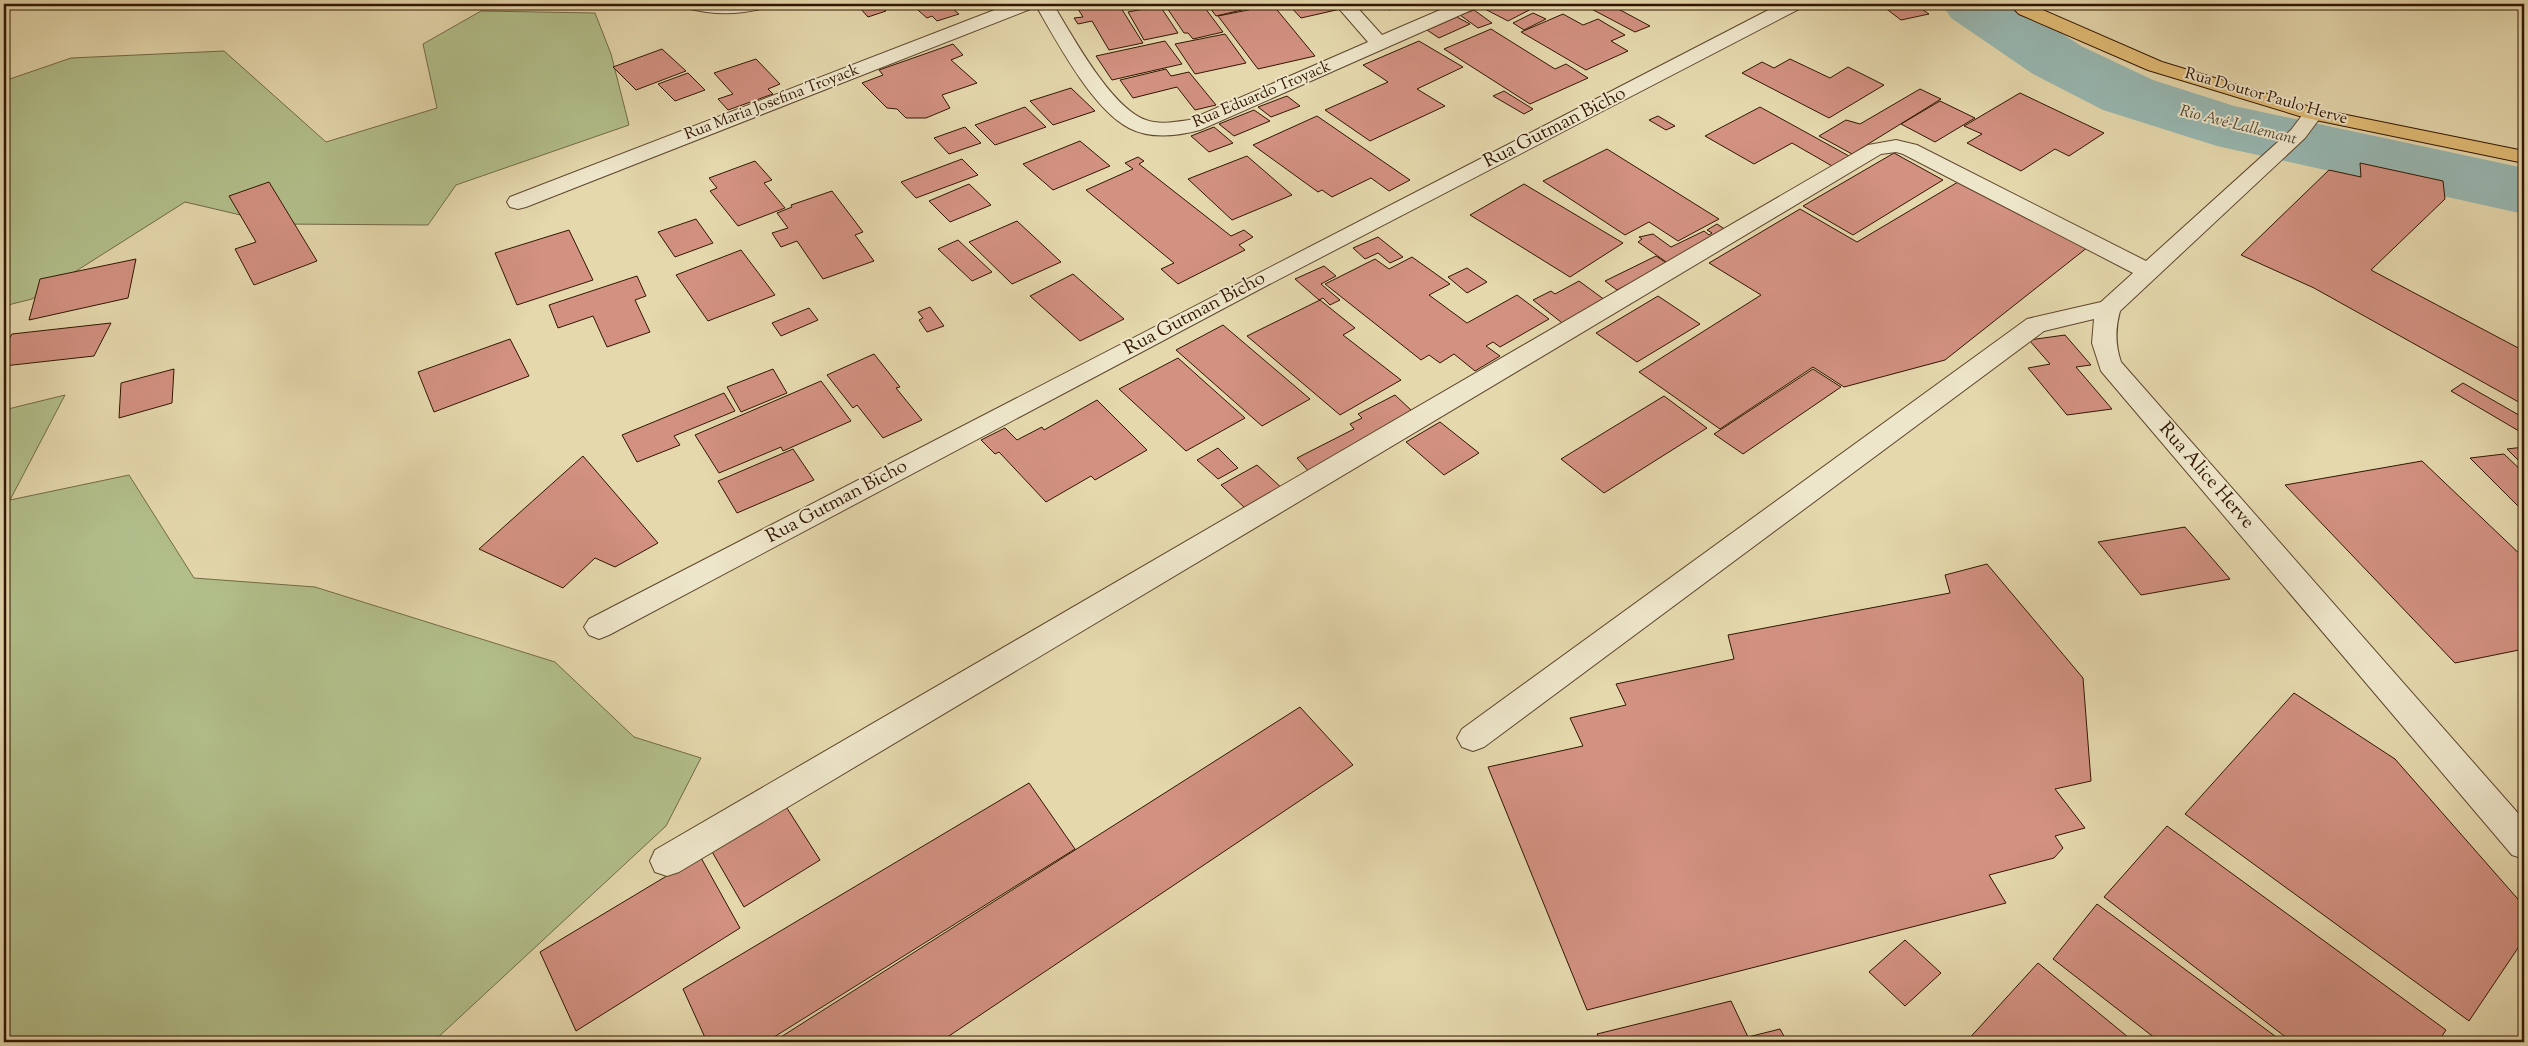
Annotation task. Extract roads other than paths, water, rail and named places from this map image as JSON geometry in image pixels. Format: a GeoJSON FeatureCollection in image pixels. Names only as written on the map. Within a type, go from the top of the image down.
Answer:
{"type":"FeatureCollection","features":[{"type":"Feature","properties":{"kind":"main road","name":"Rua Doutor Paulo Herve"},"geometry":{"type":"LineString","coordinates":[[2018,4],[2155,66],[2313,114],[2524,157]]}},
{"type":"Feature","properties":{"kind":"street"},"geometry":{"type":"LineString","coordinates":[[694,4],[714,9],[742,9],[758,4]]}},
{"type":"Feature","properties":{"kind":"street","name":"Rua Maria Josefina Troyack"},"geometry":{"type":"LineString","coordinates":[[518,202],[1026,4]]}},
{"type":"Feature","properties":{"kind":"street","name":"Rua Eduardo Troyack"},"geometry":{"type":"LineString","coordinates":[[1044,4],[1094,83],[1136,123],[1149,127],[1170,128],[1193,126],[1469,4]]}},
{"type":"Feature","properties":{"kind":"street"},"geometry":{"type":"LineString","coordinates":[[1344,4],[1380,44]]}},
{"type":"Feature","properties":{"kind":"street","name":"Rua Gutman Bicho"},"geometry":{"type":"LineString","coordinates":[[599,627],[1794,4]]}},
{"type":"Feature","properties":{"kind":"street"},"geometry":{"type":"LineString","coordinates":[[1473,738],[2036,325],[2109,308],[2298,134],[2313,114]]}},
{"type":"Feature","properties":{"kind":"street"},"geometry":{"type":"LineString","coordinates":[[667,861],[1875,149],[1896,146],[1910,149],[2149,272]]}},
{"type":"Feature","properties":{"kind":"street","name":"Rua Alice Herve"},"geometry":{"type":"LineString","coordinates":[[2109,308],[2102,344],[2110,366],[2524,844]]}},
{"type":"Feature","properties":{"kind":"waterway","name":"Rio Avé‐Lallemant"},"geometry":{"type":"LineString","coordinates":[[1974,4],[2057,60],[2128,95],[2217,124],[2524,191]]}}]}
